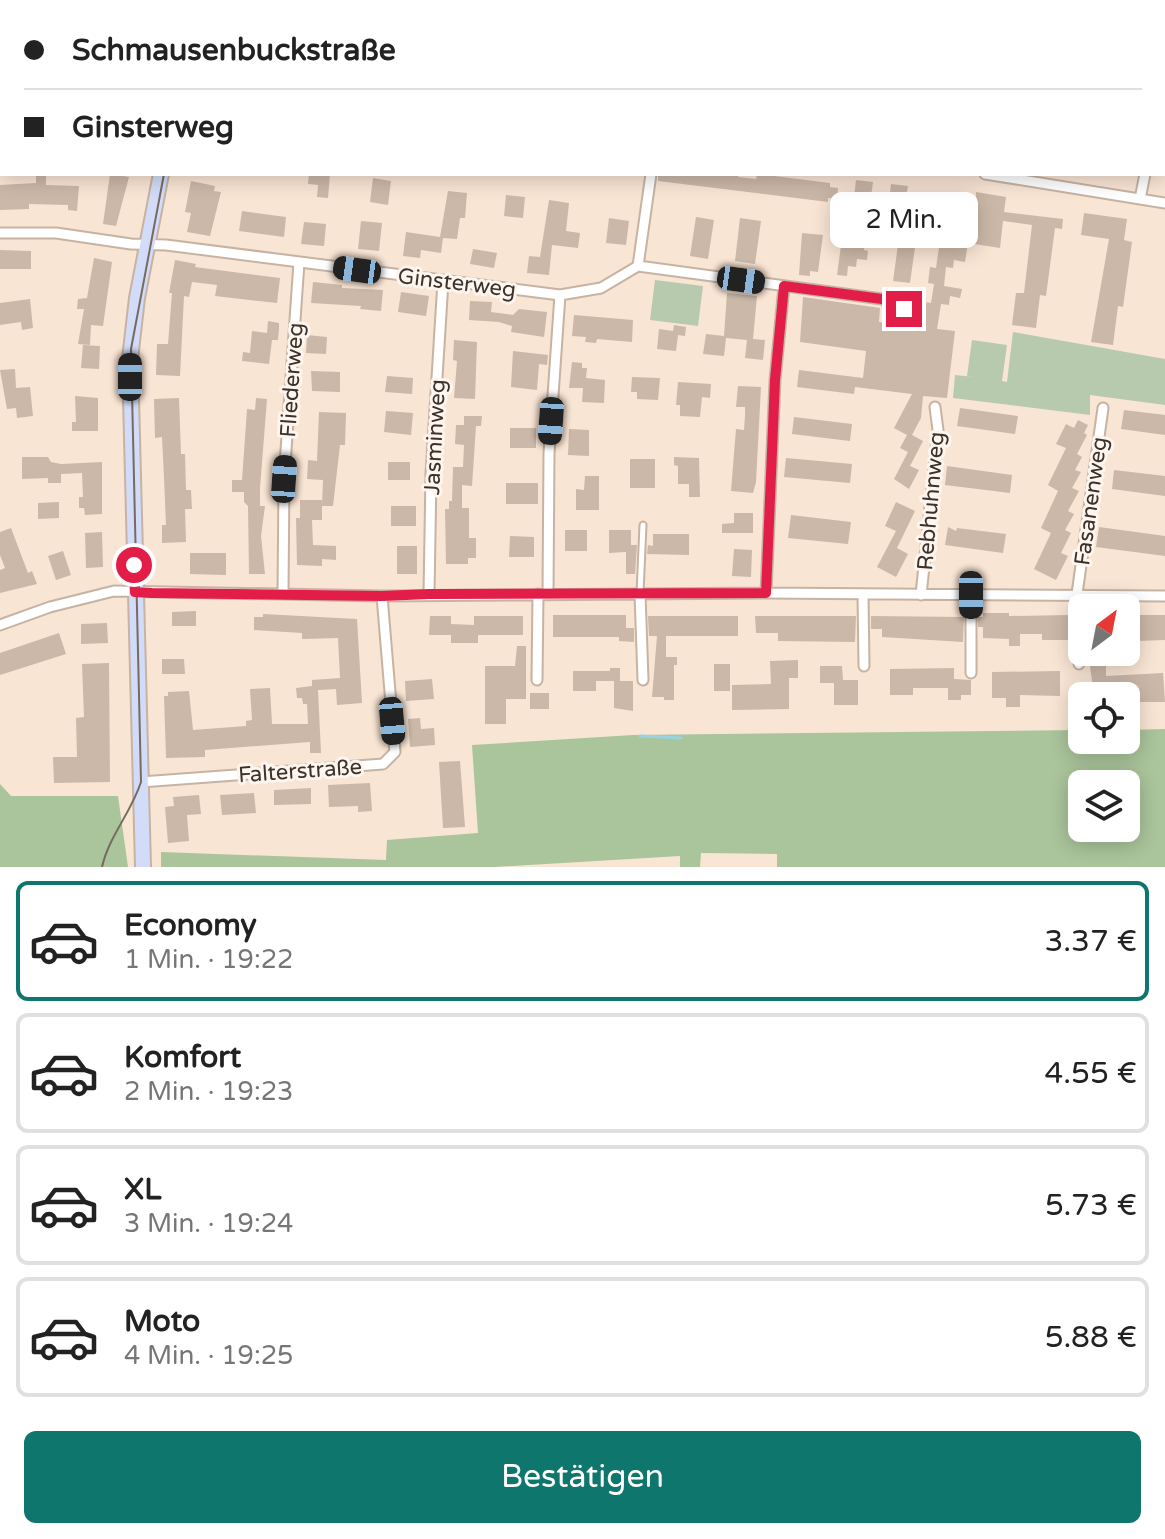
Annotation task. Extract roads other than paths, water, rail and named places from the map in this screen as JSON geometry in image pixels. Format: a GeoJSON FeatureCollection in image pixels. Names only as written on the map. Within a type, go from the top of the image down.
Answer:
{"type":"FeatureCollection","features":[{"type":"Feature","properties":{"kind":"street"},"geometry":{"type":"LineString","coordinates":[[143,867],[130,359],[161,176]]}},
{"type":"Feature","properties":{"kind":"street"},"geometry":{"type":"LineString","coordinates":[[651,176],[638,266],[882,299],[904,309]]}},
{"type":"Feature","properties":{"kind":"street"},"geometry":{"type":"LineString","coordinates":[[997,176],[1165,203]]}},
{"type":"Feature","properties":{"kind":"street"},"geometry":{"type":"LineString","coordinates":[[1140,199],[1145,176]]}},
{"type":"Feature","properties":{"kind":"street","name":"Ginsterweg"},"geometry":{"type":"LineString","coordinates":[[0,233],[56,233],[560,295],[601,288],[638,266]]}},
{"type":"Feature","properties":{"kind":"street","name":"Fliederweg"},"geometry":{"type":"LineString","coordinates":[[283,593],[284,479],[299,262]]}},
{"type":"Feature","properties":{"kind":"street","name":"Jasminweg"},"geometry":{"type":"LineString","coordinates":[[429,594],[431,474],[443,281]]}},
{"type":"Feature","properties":{"kind":"street"},"geometry":{"type":"LineString","coordinates":[[766,593],[775,380],[784,286]]}},
{"type":"Feature","properties":{"kind":"street"},"geometry":{"type":"LineString","coordinates":[[537,680],[560,295]]}},
{"type":"Feature","properties":{"kind":"street","name":"Rebhuhnweg"},"geometry":{"type":"LineString","coordinates":[[921,595],[938,430],[935,407]]}},
{"type":"Feature","properties":{"kind":"street","name":"Fasanenweg"},"geometry":{"type":"LineString","coordinates":[[1077,594],[1103,408]]}},
{"type":"Feature","properties":{"kind":"street"},"geometry":{"type":"LineString","coordinates":[[0,625],[105,592],[382,596],[1068,594]]}},
{"type":"Feature","properties":{"kind":"street"},"geometry":{"type":"LineString","coordinates":[[640,594],[643,680]]}},
{"type":"Feature","properties":{"kind":"street"},"geometry":{"type":"LineString","coordinates":[[863,594],[864,666]]}},
{"type":"Feature","properties":{"kind":"street"},"geometry":{"type":"LineString","coordinates":[[971,595],[971,673]]}},
{"type":"Feature","properties":{"kind":"street"},"geometry":{"type":"LineString","coordinates":[[1140,595],[1165,596]]}},
{"type":"Feature","properties":{"kind":"street","name":"Falterstraße"},"geometry":{"type":"LineString","coordinates":[[141,782],[383,764],[395,752],[382,596]]}},
{"type":"Feature","properties":{"kind":"lane"},"geometry":{"type":"LineString","coordinates":[[640,594],[643,525]]}},
{"type":"Feature","properties":{"kind":"waterway"},"geometry":{"type":"LineString","coordinates":[[640,736],[681,738]]}},
{"type":"Feature","properties":{"kind":"tram line"},"geometry":{"type":"LineString","coordinates":[[102,867],[141,782],[131,349],[164,176]]}}]}
